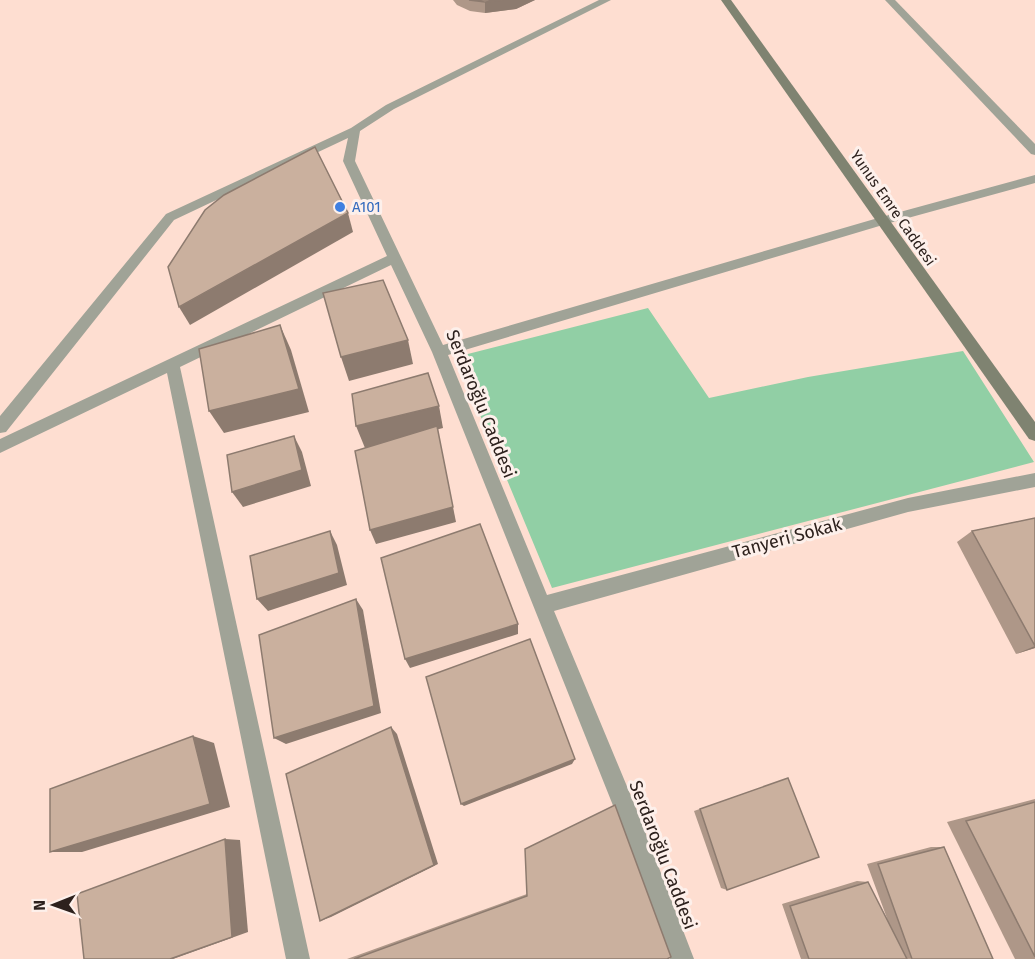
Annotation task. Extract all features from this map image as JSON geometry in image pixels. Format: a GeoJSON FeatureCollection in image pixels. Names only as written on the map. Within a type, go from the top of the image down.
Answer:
{"type":"FeatureCollection","features":[{"type":"Feature","properties":{"kind":"main road","name":"Yunus Emre Caddesi"},"geometry":{"type":"LineString","coordinates":[[726,0],[1035,434]]}},
{"type":"Feature","properties":{"kind":"street"},"geometry":{"type":"LineString","coordinates":[[0,427],[170,217],[355,130],[390,107],[606,0]]}},
{"type":"Feature","properties":{"kind":"street"},"geometry":{"type":"LineString","coordinates":[[890,0],[1035,151]]}},
{"type":"Feature","properties":{"kind":"street","name":"Serdaroğlu Caddesi"},"geometry":{"type":"LineString","coordinates":[[355,130],[349,160],[439,352],[625,808],[682,959]]}},
{"type":"Feature","properties":{"kind":"street"},"geometry":{"type":"LineString","coordinates":[[439,352],[882,221],[1035,179]]}},
{"type":"Feature","properties":{"kind":"street"},"geometry":{"type":"LineString","coordinates":[[0,446],[395,258]]}},
{"type":"Feature","properties":{"kind":"street"},"geometry":{"type":"LineString","coordinates":[[172,364],[298,959]]}},
{"type":"Feature","properties":{"kind":"street","name":"Tanyeri Sokak"},"geometry":{"type":"LineString","coordinates":[[541,606],[908,505],[1035,480]]}},
{"type":"Feature","properties":{"kind":"green space"},"geometry":{"type":"Polygon","coordinates":[[[648,308],[709,398],[808,377],[963,351],[1034,462],[552,588],[456,357],[648,308]]]}},
{"type":"Feature","properties":{"kind":"building"},"geometry":{"type":"Polygon","coordinates":[[[469,0],[503,0],[485,2],[469,0]]]}},
{"type":"Feature","properties":{"kind":"building"},"geometry":{"type":"Polygon","coordinates":[[[315,147],[348,213],[179,307],[168,267],[205,210],[224,195],[315,147]]]}},
{"type":"Feature","properties":{"kind":"building"},"geometry":{"type":"Polygon","coordinates":[[[383,280],[408,340],[341,357],[323,293],[383,280]]]}},
{"type":"Feature","properties":{"kind":"building"},"geometry":{"type":"Polygon","coordinates":[[[280,325],[299,389],[209,411],[199,349],[280,325]]]}},
{"type":"Feature","properties":{"kind":"building"},"geometry":{"type":"Polygon","coordinates":[[[428,373],[439,406],[356,426],[352,394],[428,373]]]}},
{"type":"Feature","properties":{"kind":"building"},"geometry":{"type":"Polygon","coordinates":[[[437,426],[453,507],[370,530],[355,451],[437,426]]]}},
{"type":"Feature","properties":{"kind":"building"},"geometry":{"type":"Polygon","coordinates":[[[294,436],[302,470],[232,492],[227,455],[294,436]]]}},
{"type":"Feature","properties":{"kind":"building"},"geometry":{"type":"Polygon","coordinates":[[[1035,518],[1035,646],[972,531],[1035,518]]]}},
{"type":"Feature","properties":{"kind":"building"},"geometry":{"type":"Polygon","coordinates":[[[480,524],[518,624],[405,659],[381,558],[480,524]]]}},
{"type":"Feature","properties":{"kind":"building"},"geometry":{"type":"Polygon","coordinates":[[[330,531],[339,573],[257,599],[250,556],[330,531]]]}},
{"type":"Feature","properties":{"kind":"building"},"geometry":{"type":"Polygon","coordinates":[[[356,599],[374,706],[274,738],[259,635],[356,599]]]}},
{"type":"Feature","properties":{"kind":"building"},"geometry":{"type":"Polygon","coordinates":[[[530,639],[575,759],[461,804],[426,677],[530,639]]]}},
{"type":"Feature","properties":{"kind":"building"},"geometry":{"type":"Polygon","coordinates":[[[391,727],[434,865],[320,921],[286,774],[391,727]]]}},
{"type":"Feature","properties":{"kind":"building"},"geometry":{"type":"Polygon","coordinates":[[[193,736],[210,804],[50,852],[50,789],[193,736]]]}},
{"type":"Feature","properties":{"kind":"building"},"geometry":{"type":"Polygon","coordinates":[[[788,778],[819,857],[727,890],[700,809],[788,778]]]}},
{"type":"Feature","properties":{"kind":"building"},"geometry":{"type":"Polygon","coordinates":[[[1035,802],[1035,957],[966,821],[1035,802]]]}},
{"type":"Feature","properties":{"kind":"building"},"geometry":{"type":"Polygon","coordinates":[[[615,805],[671,957],[667,959],[354,959],[527,896],[525,849],[615,805]]]}},
{"type":"Feature","properties":{"kind":"building"},"geometry":{"type":"Polygon","coordinates":[[[225,839],[232,937],[170,959],[84,959],[77,894],[225,839]]]}},
{"type":"Feature","properties":{"kind":"building"},"geometry":{"type":"Polygon","coordinates":[[[944,847],[993,959],[912,959],[878,864],[944,847]]]}},
{"type":"Feature","properties":{"kind":"building"},"geometry":{"type":"Polygon","coordinates":[[[868,882],[907,959],[809,959],[790,906],[868,882]]]}},
{"type":"Feature","properties":{"kind":"place","name":"A101"},"geometry":{"type":"Point","coordinates":[340,207]}}]}
